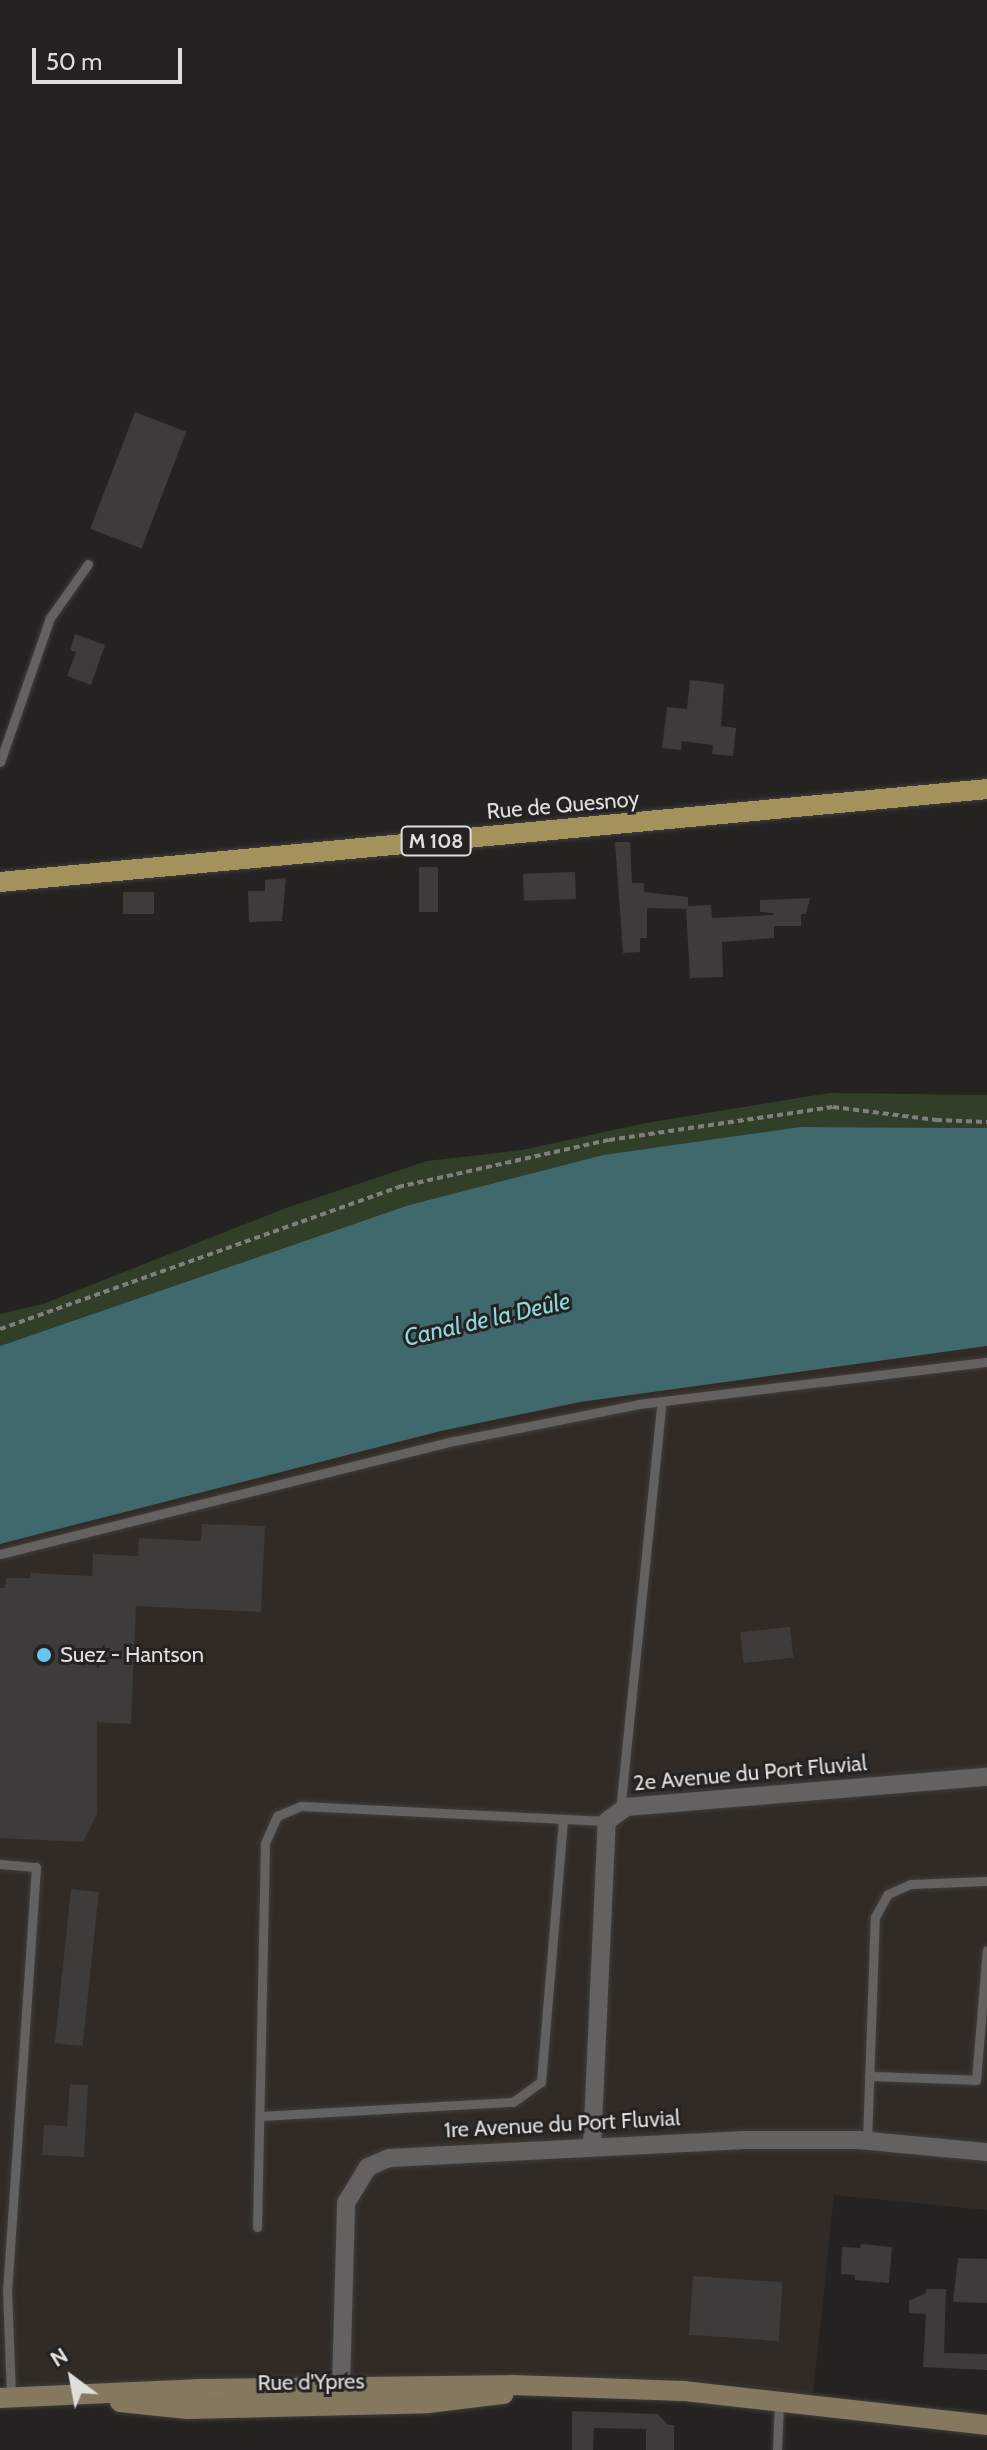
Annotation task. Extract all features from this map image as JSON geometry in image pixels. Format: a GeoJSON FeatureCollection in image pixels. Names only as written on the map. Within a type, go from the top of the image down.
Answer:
{"type":"FeatureCollection","features":[{"type":"Feature","properties":{"kind":"main road","name":"Rue de Quesnoy"},"geometry":{"type":"LineString","coordinates":[[0,882],[987,789]]}},
{"type":"Feature","properties":{"kind":"main road","name":"Rue d'Ypres"},"geometry":{"type":"LineString","coordinates":[[6,2398],[462,2384],[684,2391],[947,2423],[987,2425]]}},
{"type":"Feature","properties":{"kind":"main road","name":"Rue d'Ypres"},"geometry":{"type":"LineString","coordinates":[[68,2396],[188,2409],[428,2403],[555,2389]]}},
{"type":"Feature","properties":{"kind":"main road","name":"Rue d'Ypres"},"geometry":{"type":"LineString","coordinates":[[947,2423],[987,2434]]}},
{"type":"Feature","properties":{"kind":"street","name":"2e Avenue du Port Fluvial"},"geometry":{"type":"LineString","coordinates":[[614,1816],[626,1807],[987,1777]]}},
{"type":"Feature","properties":{"kind":"street"},"geometry":{"type":"LineString","coordinates":[[592,2146],[614,1816]]}},
{"type":"Feature","properties":{"kind":"street","name":"1re Avenue du Port Fluvial"},"geometry":{"type":"LineString","coordinates":[[341,2386],[346,2203],[368,2167],[389,2158],[592,2146],[867,2141],[987,2152]]}},
{"type":"Feature","properties":{"kind":"lane"},"geometry":{"type":"LineString","coordinates":[[0,762],[50,618],[88,564]]}},
{"type":"Feature","properties":{"kind":"lane"},"geometry":{"type":"LineString","coordinates":[[0,1554],[454,1441],[662,1401],[987,1362]]}},
{"type":"Feature","properties":{"kind":"lane"},"geometry":{"type":"LineString","coordinates":[[257,2227],[265,1843],[277,1816],[301,1806],[563,1819],[614,1816],[662,1401]]}},
{"type":"Feature","properties":{"kind":"lane"},"geometry":{"type":"LineString","coordinates":[[260,2116],[513,2102],[541,2082],[563,1819]]}},
{"type":"Feature","properties":{"kind":"lane"},"geometry":{"type":"LineString","coordinates":[[0,1864],[36,1867],[7,2288],[6,2398]]}},
{"type":"Feature","properties":{"kind":"lane"},"geometry":{"type":"LineString","coordinates":[[867,2141],[875,1917],[888,1894],[910,1884],[987,1881]]}},
{"type":"Feature","properties":{"kind":"lane"},"geometry":{"type":"LineString","coordinates":[[869,2076],[976,2080],[987,1950]]}},
{"type":"Feature","properties":{"kind":"lane"},"geometry":{"type":"LineString","coordinates":[[777,2450],[779,2402]]}},
{"type":"Feature","properties":{"kind":"path"},"geometry":{"type":"LineString","coordinates":[[0,1329],[398,1187],[593,1143],[833,1107],[936,1120],[987,1122]]}},
{"type":"Feature","properties":{"kind":"shaded area"},"geometry":{"type":"Polygon","coordinates":[[[987,1346],[987,2210],[834,2195],[813,2395],[710,2381],[633,2378],[17,2388],[13,2381],[0,2377],[0,1544],[441,1431],[580,1402],[987,1346]]]}},
{"type":"Feature","properties":{"kind":"green space"},"geometry":{"type":"Polygon","coordinates":[[[829,1093],[987,1095],[987,1128],[800,1127],[603,1155],[409,1205],[0,1346],[0,1314],[43,1304],[286,1208],[427,1161],[522,1150],[646,1123],[829,1093]]]}},
{"type":"Feature","properties":{"kind":"water","name":"Canal de la Deûle"},"geometry":{"type":"Polygon","coordinates":[[[800,1127],[987,1128],[987,1346],[580,1402],[441,1431],[0,1544],[0,1346],[409,1205],[603,1155],[800,1127]]]}},
{"type":"Feature","properties":{"kind":"building"},"geometry":{"type":"Polygon","coordinates":[[[135,412],[186,432],[142,548],[90,529],[135,412]]]}},
{"type":"Feature","properties":{"kind":"building"},"geometry":{"type":"Polygon","coordinates":[[[75,634],[105,645],[91,685],[67,676],[76,652],[70,650],[75,634]]]}},
{"type":"Feature","properties":{"kind":"building"},"geometry":{"type":"Polygon","coordinates":[[[690,680],[724,684],[721,726],[736,728],[733,756],[712,754],[713,745],[682,741],[681,750],[662,748],[667,707],[687,709],[690,680]]]}},
{"type":"Feature","properties":{"kind":"building"},"geometry":{"type":"Polygon","coordinates":[[[615,842],[630,842],[632,883],[644,883],[644,892],[688,897],[688,906],[711,905],[712,918],[774,915],[774,938],[722,942],[723,977],[690,978],[686,909],[647,908],[647,938],[640,938],[640,952],[623,953],[615,842]]]}},
{"type":"Feature","properties":{"kind":"building"},"geometry":{"type":"Polygon","coordinates":[[[419,867],[438,867],[438,912],[419,912],[419,867]]]}},
{"type":"Feature","properties":{"kind":"building"},"geometry":{"type":"Polygon","coordinates":[[[575,872],[576,899],[524,901],[523,874],[575,872]]]}},
{"type":"Feature","properties":{"kind":"building"},"geometry":{"type":"Polygon","coordinates":[[[286,878],[282,921],[249,922],[248,891],[265,891],[265,880],[286,878]]]}},
{"type":"Feature","properties":{"kind":"building"},"geometry":{"type":"Polygon","coordinates":[[[123,892],[154,892],[154,914],[123,914],[123,892]]]}},
{"type":"Feature","properties":{"kind":"building"},"geometry":{"type":"Polygon","coordinates":[[[810,898],[806,914],[801,914],[801,926],[774,926],[774,913],[760,912],[760,900],[810,898]]]}},
{"type":"Feature","properties":{"kind":"building"},"geometry":{"type":"Polygon","coordinates":[[[202,1524],[265,1526],[261,1612],[136,1606],[131,1724],[97,1722],[97,1814],[83,1842],[0,1838],[0,1588],[5,1588],[6,1578],[31,1578],[31,1573],[92,1576],[93,1554],[138,1556],[139,1538],[201,1541],[202,1524]]]}},
{"type":"Feature","properties":{"kind":"building"},"geometry":{"type":"Polygon","coordinates":[[[790,1627],[793,1658],[744,1663],[740,1632],[790,1627]]]}},
{"type":"Feature","properties":{"kind":"building"},"geometry":{"type":"Polygon","coordinates":[[[71,1889],[99,1892],[83,2046],[55,2043],[71,1889]]]}},
{"type":"Feature","properties":{"kind":"building"},"geometry":{"type":"Polygon","coordinates":[[[70,2084],[88,2085],[84,2157],[42,2155],[44,2125],[67,2126],[70,2084]]]}},
{"type":"Feature","properties":{"kind":"building"},"geometry":{"type":"Polygon","coordinates":[[[861,2244],[892,2247],[889,2283],[855,2280],[855,2275],[841,2274],[842,2247],[860,2248],[861,2244]]]}},
{"type":"Feature","properties":{"kind":"building"},"geometry":{"type":"Polygon","coordinates":[[[958,2258],[987,2259],[987,2303],[953,2302],[958,2258]]]}},
{"type":"Feature","properties":{"kind":"building"},"geometry":{"type":"Polygon","coordinates":[[[693,2276],[783,2282],[779,2341],[689,2335],[693,2276]]]}},
{"type":"Feature","properties":{"kind":"building"},"geometry":{"type":"Polygon","coordinates":[[[926,2289],[946,2289],[944,2353],[987,2354],[987,2370],[923,2367],[926,2314],[909,2313],[909,2301],[926,2293],[926,2289]]]}},
{"type":"Feature","properties":{"kind":"building"},"geometry":{"type":"Polygon","coordinates":[[[572,2411],[658,2414],[668,2425],[674,2425],[674,2450],[646,2450],[646,2429],[594,2428],[593,2450],[572,2450],[572,2411]]]}},
{"type":"Feature","properties":{"kind":"place","name":"Suez - Hantson"},"geometry":{"type":"Point","coordinates":[44,1655]}}]}
